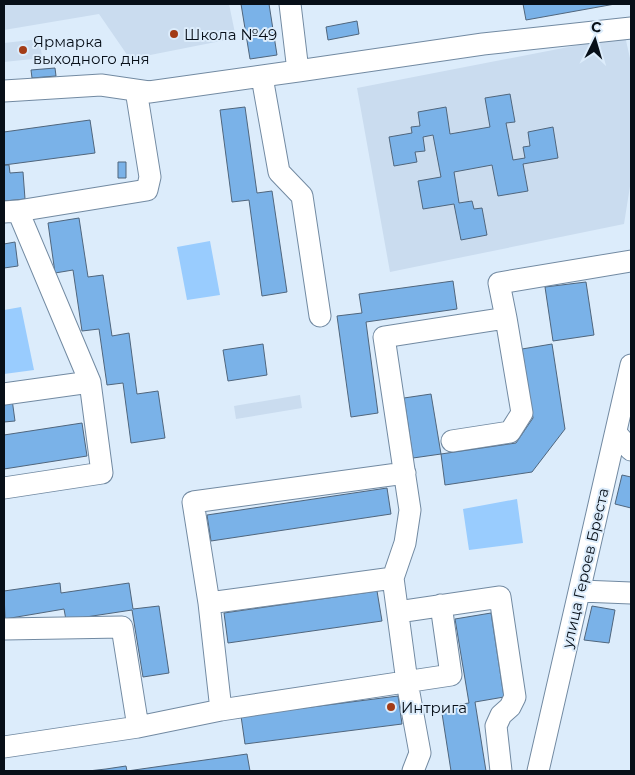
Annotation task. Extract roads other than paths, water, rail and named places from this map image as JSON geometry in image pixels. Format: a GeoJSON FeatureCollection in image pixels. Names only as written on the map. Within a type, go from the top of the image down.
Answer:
{"type":"FeatureCollection","features":[{"type":"Feature","properties":{"kind":"street"},"geometry":{"type":"LineString","coordinates":[[290,4],[298,71]]}},
{"type":"Feature","properties":{"kind":"street"},"geometry":{"type":"LineString","coordinates":[[4,90],[100,85],[150,92],[483,44],[631,28]]}},
{"type":"Feature","properties":{"kind":"street"},"geometry":{"type":"LineString","coordinates":[[262,77],[279,172],[302,196],[320,316]]}},
{"type":"Feature","properties":{"kind":"street"},"geometry":{"type":"LineString","coordinates":[[4,488],[102,473],[90,382],[11,212],[147,190],[150,178],[136,90]]}},
{"type":"Feature","properties":{"kind":"street"},"geometry":{"type":"LineString","coordinates":[[452,441],[510,432],[522,413],[500,283],[631,261]]}},
{"type":"Feature","properties":{"kind":"street"},"geometry":{"type":"LineString","coordinates":[[413,771],[420,753],[407,682],[393,578],[405,543],[410,510],[384,337],[506,318]]}},
{"type":"Feature","properties":{"kind":"street","name":"улица Героев Бреста"},"geometry":{"type":"LineString","coordinates":[[538,771],[581,591],[631,365]]}},
{"type":"Feature","properties":{"kind":"street"},"geometry":{"type":"LineString","coordinates":[[4,394],[90,382]]}},
{"type":"Feature","properties":{"kind":"street"},"geometry":{"type":"LineString","coordinates":[[616,434],[631,450]]}},
{"type":"Feature","properties":{"kind":"street"},"geometry":{"type":"LineString","coordinates":[[221,710],[193,502],[405,473]]}},
{"type":"Feature","properties":{"kind":"street"},"geometry":{"type":"LineString","coordinates":[[208,603],[393,578]]}},
{"type":"Feature","properties":{"kind":"street"},"geometry":{"type":"LineString","coordinates":[[581,591],[631,593]]}},
{"type":"Feature","properties":{"kind":"street"},"geometry":{"type":"LineString","coordinates":[[398,612],[500,597],[515,697],[510,707],[501,715],[496,726],[501,771]]}},
{"type":"Feature","properties":{"kind":"street"},"geometry":{"type":"LineString","coordinates":[[4,747],[138,726],[221,710],[451,676],[441,606]]}},
{"type":"Feature","properties":{"kind":"street"},"geometry":{"type":"LineString","coordinates":[[4,629],[122,627],[138,726]]}},
{"type":"Feature","properties":{"kind":"place","name":"Школа №49"},"geometry":{"type":"Point","coordinates":[174,34]}},
{"type":"Feature","properties":{"kind":"place","name":"Ярмарка выходного дня"},"geometry":{"type":"Point","coordinates":[23,50]}},
{"type":"Feature","properties":{"kind":"place","name":"Интрига"},"geometry":{"type":"Point","coordinates":[391,707]}}]}
